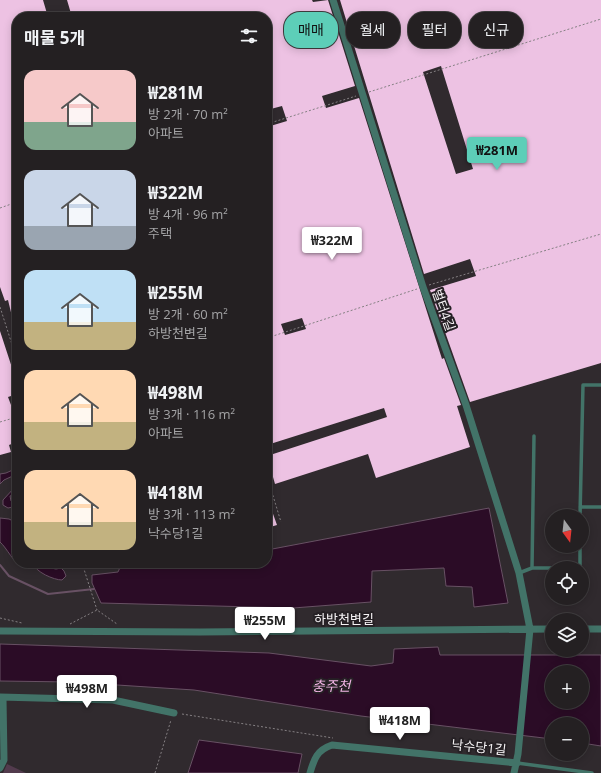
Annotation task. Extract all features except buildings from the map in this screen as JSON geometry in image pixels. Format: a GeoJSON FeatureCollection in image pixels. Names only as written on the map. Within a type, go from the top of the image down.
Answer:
{"type":"FeatureCollection","features":[{"type":"Feature","properties":{"kind":"street","name":"벌터4길"},"geometry":{"type":"LineString","coordinates":[[333,0],[423,287],[466,405],[519,573],[530,629],[518,763]]}},
{"type":"Feature","properties":{"kind":"street","name":"하방천변길"},"geometry":{"type":"LineString","coordinates":[[0,631],[58,630],[129,632],[545,629]]}},
{"type":"Feature","properties":{"kind":"street"},"geometry":{"type":"LineString","coordinates":[[589,629],[601,629]]}},
{"type":"Feature","properties":{"kind":"street"},"geometry":{"type":"LineString","coordinates":[[0,768],[4,760],[2,698],[113,700],[174,713]]}},
{"type":"Feature","properties":{"kind":"street","name":"낙수당1길"},"geometry":{"type":"LineString","coordinates":[[310,773],[315,756],[320,750],[332,745],[518,763]]}},
{"type":"Feature","properties":{"kind":"street"},"geometry":{"type":"LineString","coordinates":[[514,773],[518,763]]}},
{"type":"Feature","properties":{"kind":"lane"},"geometry":{"type":"LineString","coordinates":[[601,385],[583,385],[580,507],[601,507]]}},
{"type":"Feature","properties":{"kind":"lane"},"geometry":{"type":"LineString","coordinates":[[532,568],[534,436]]}},
{"type":"Feature","properties":{"kind":"lane"},"geometry":{"type":"LineString","coordinates":[[519,573],[532,568],[545,568]]}},
{"type":"Feature","properties":{"kind":"lane"},"geometry":{"type":"LineString","coordinates":[[518,763],[592,773]]}},
{"type":"Feature","properties":{"kind":"path"},"geometry":{"type":"LineString","coordinates":[[272,122],[601,19]]}},
{"type":"Feature","properties":{"kind":"path"},"geometry":{"type":"LineString","coordinates":[[0,208],[12,204]]}},
{"type":"Feature","properties":{"kind":"path"},"geometry":{"type":"LineString","coordinates":[[272,336],[423,287],[601,234]]}},
{"type":"Feature","properties":{"kind":"path"},"geometry":{"type":"LineString","coordinates":[[0,307],[12,344]]}},
{"type":"Feature","properties":{"kind":"path"},"geometry":{"type":"LineString","coordinates":[[0,422],[12,418]]}},
{"type":"Feature","properties":{"kind":"path"},"geometry":{"type":"LineString","coordinates":[[272,492],[281,522]]}},
{"type":"Feature","properties":{"kind":"path"},"geometry":{"type":"LineString","coordinates":[[84,568],[97,610],[129,632]]}},
{"type":"Feature","properties":{"kind":"path"},"geometry":{"type":"LineString","coordinates":[[58,630],[97,610]]}},
{"type":"Feature","properties":{"kind":"path"},"geometry":{"type":"LineString","coordinates":[[0,618],[25,625]]}},
{"type":"Feature","properties":{"kind":"path"},"geometry":{"type":"LineString","coordinates":[[155,773],[167,727],[174,713],[336,738]]}},
{"type":"Feature","properties":{"kind":"shaded area"},"geometry":{"type":"Polygon","coordinates":[[[7,764],[26,773],[3,773],[7,764]]]}},
{"type":"Feature","properties":{"kind":"water"},"geometry":{"type":"Polygon","coordinates":[[[12,470],[12,476],[4,480],[0,484],[0,474],[12,470]]]}},
{"type":"Feature","properties":{"kind":"water"},"geometry":{"type":"Polygon","coordinates":[[[12,490],[12,495],[10,496],[12,507],[8,508],[3,505],[3,500],[12,490]]]}},
{"type":"Feature","properties":{"kind":"water"},"geometry":{"type":"Polygon","coordinates":[[[489,508],[508,603],[474,607],[472,587],[446,586],[444,568],[372,571],[371,602],[293,608],[101,603],[92,583],[92,575],[118,572],[120,568],[272,568],[272,549],[489,508]]]}},
{"type":"Feature","properties":{"kind":"water"},"geometry":{"type":"Polygon","coordinates":[[[0,518],[9,519],[12,520],[12,558],[0,542],[0,518]]]}},
{"type":"Feature","properties":{"kind":"water"},"geometry":{"type":"Polygon","coordinates":[[[36,568],[61,568],[66,576],[62,580],[59,580],[50,577],[36,568]]]}},
{"type":"Feature","properties":{"kind":"water","name":"충주천"},"geometry":{"type":"Polygon","coordinates":[[[0,644],[269,653],[371,666],[393,663],[394,649],[438,647],[440,655],[545,655],[545,657],[589,657],[589,655],[601,655],[601,746],[589,744],[589,717],[545,717],[545,738],[361,716],[194,690],[71,682],[0,681],[0,644]]]}},
{"type":"Feature","properties":{"kind":"water"},"geometry":{"type":"Polygon","coordinates":[[[199,740],[302,754],[298,773],[188,773],[199,740]]]}},
{"type":"Feature","properties":{"kind":"waterway"},"geometry":{"type":"LineString","coordinates":[[0,565],[9,576],[48,594],[94,589]]}}]}
